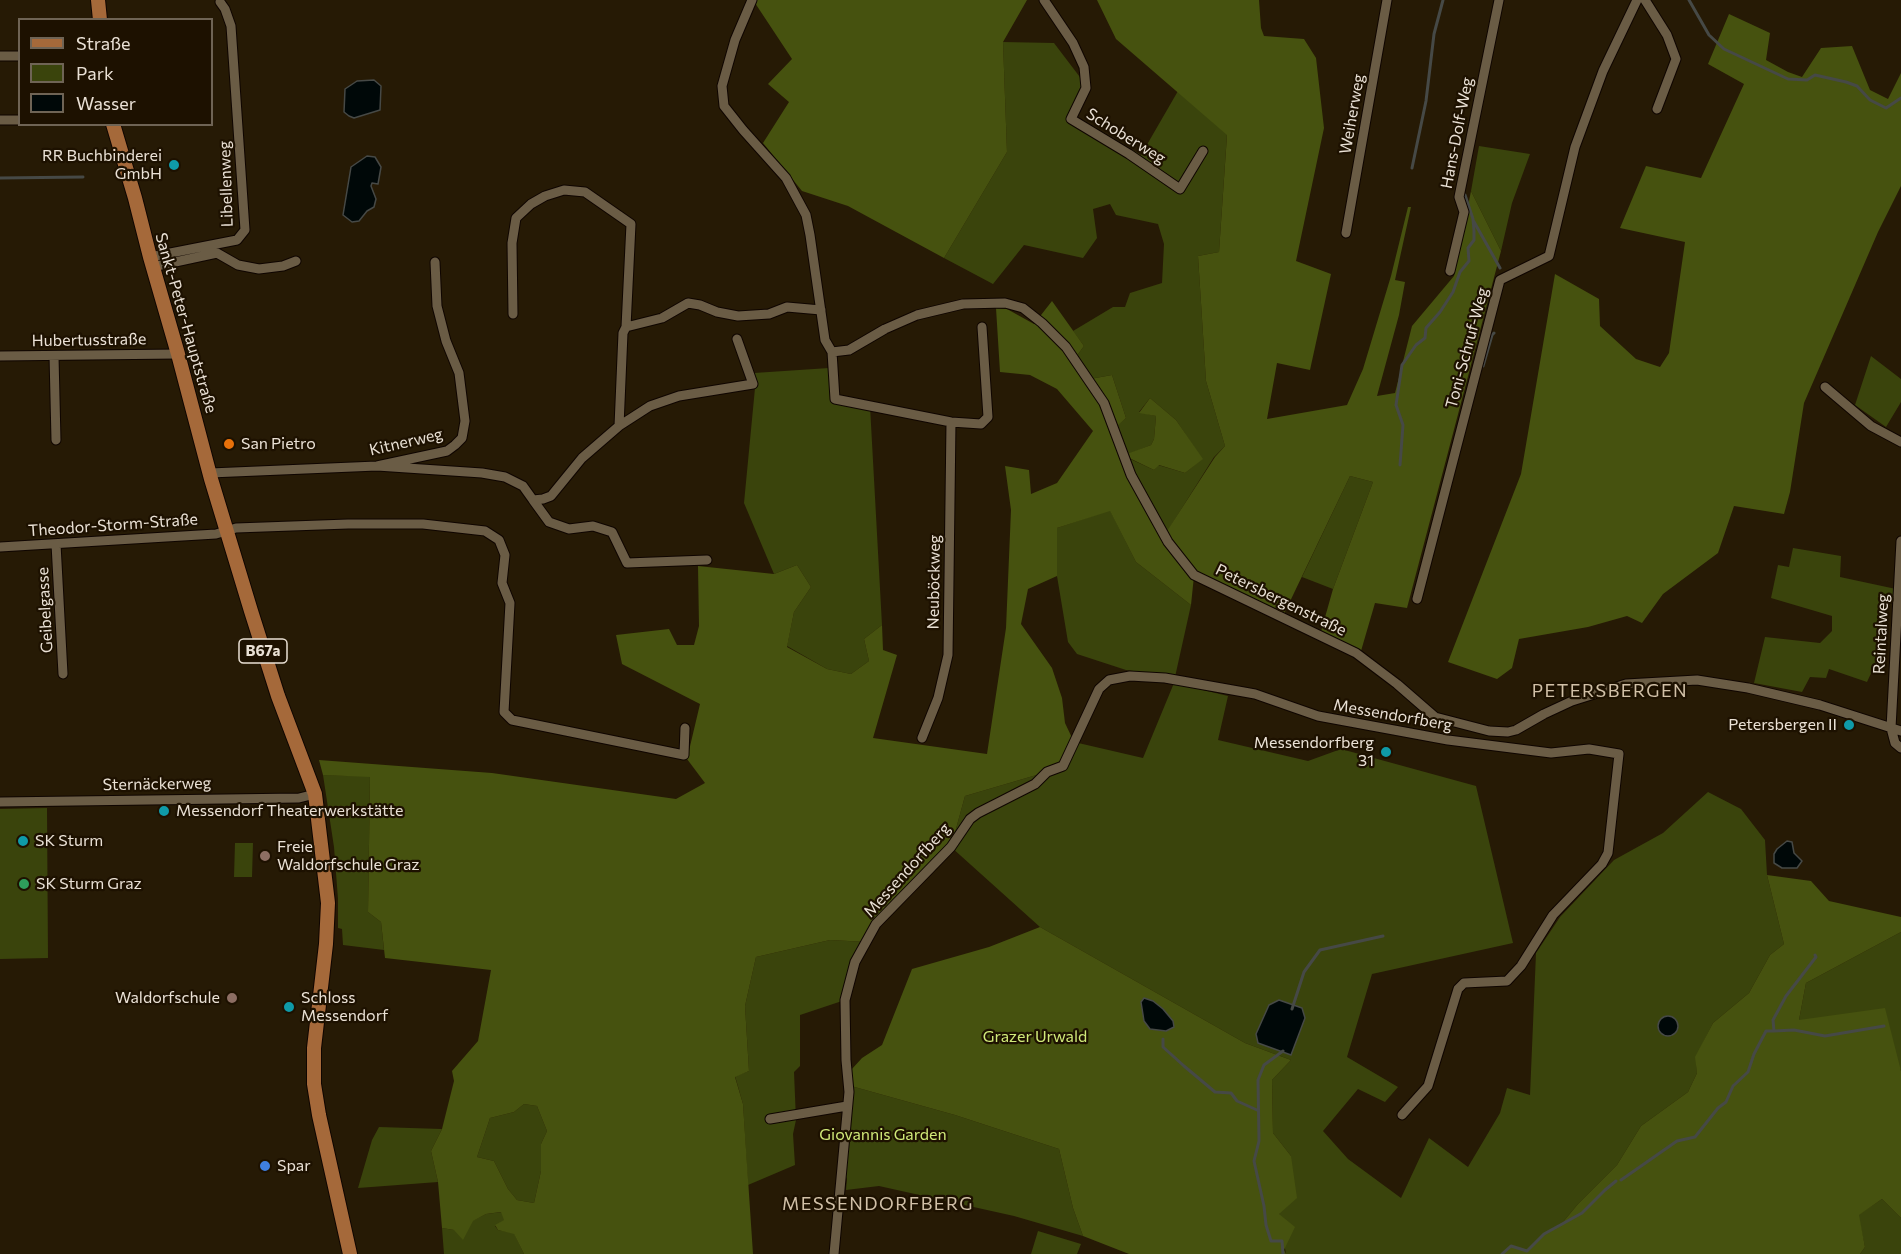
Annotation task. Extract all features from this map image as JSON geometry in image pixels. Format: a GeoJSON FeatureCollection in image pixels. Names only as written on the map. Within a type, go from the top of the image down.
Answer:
{"type":"FeatureCollection","features":[{"type":"Feature","properties":{"kind":"main road"},"geometry":{"type":"LineString","coordinates":[[98,0],[100,18]]}},
{"type":"Feature","properties":{"kind":"main road","name":"Sankt-Peter-Hauptstraße"},"geometry":{"type":"LineString","coordinates":[[114,126],[227,531],[278,696],[315,794],[328,903],[326,944],[314,1048],[314,1084],[350,1254]]}},
{"type":"Feature","properties":{"kind":"street"},"geometry":{"type":"LineString","coordinates":[[752,0],[735,40],[722,86],[724,106],[742,130],[786,178],[806,215],[825,340],[832,352],[835,399],[951,422],[981,424],[988,417],[982,327]]}},
{"type":"Feature","properties":{"kind":"street","name":"Schoberweg"},"geometry":{"type":"LineString","coordinates":[[1044,0],[1073,43],[1084,67],[1086,88],[1071,119],[1129,154],[1180,189],[1203,151]]}},
{"type":"Feature","properties":{"kind":"street","name":"Weiherweg"},"geometry":{"type":"LineString","coordinates":[[1346,233],[1387,0]]}},
{"type":"Feature","properties":{"kind":"street","name":"Hans-Dolf-Weg"},"geometry":{"type":"LineString","coordinates":[[1450,271],[1464,212],[1459,197],[1499,0]]}},
{"type":"Feature","properties":{"kind":"street","name":"Toni-Schruf-Weg"},"geometry":{"type":"LineString","coordinates":[[1418,599],[1500,280],[1549,256],[1575,147],[1603,71],[1637,0]]}},
{"type":"Feature","properties":{"kind":"street"},"geometry":{"type":"LineString","coordinates":[[1645,0],[1667,35],[1676,59],[1658,109]]}},
{"type":"Feature","properties":{"kind":"street","name":"Libellenweg"},"geometry":{"type":"LineString","coordinates":[[151,262],[237,240],[245,230],[231,26],[220,2]]}},
{"type":"Feature","properties":{"kind":"street"},"geometry":{"type":"LineString","coordinates":[[0,56],[18,56]]}},
{"type":"Feature","properties":{"kind":"street"},"geometry":{"type":"LineString","coordinates":[[0,120],[18,120]]}},
{"type":"Feature","properties":{"kind":"street"},"geometry":{"type":"LineString","coordinates":[[513,314],[512,243],[516,218],[531,204],[545,196],[564,190],[585,192],[631,224],[619,426]]}},
{"type":"Feature","properties":{"kind":"street"},"geometry":{"type":"LineString","coordinates":[[151,262],[217,253],[238,265],[259,269],[283,266],[296,261]]}},
{"type":"Feature","properties":{"kind":"street","name":"Kitnerweg"},"geometry":{"type":"LineString","coordinates":[[210,473],[377,466],[447,451],[462,438],[465,421],[459,373],[446,341],[437,306],[435,262]]}},
{"type":"Feature","properties":{"kind":"street"},"geometry":{"type":"LineString","coordinates":[[626,327],[663,318],[688,303],[700,304],[717,312],[738,316],[769,314],[787,307],[820,310]]}},
{"type":"Feature","properties":{"kind":"street","name":"Petersbergenstraße"},"geometry":{"type":"LineString","coordinates":[[832,352],[849,350],[885,329],[917,315],[963,304],[1005,303],[1023,308],[1066,347],[1104,403],[1131,475],[1168,542],[1194,575],[1356,653],[1435,717],[1489,731],[1516,730],[1572,702],[1626,684],[1697,680],[1748,688],[1820,705],[1901,731]]}},
{"type":"Feature","properties":{"kind":"street"},"geometry":{"type":"LineString","coordinates":[[533,500],[551,496],[582,458],[619,426],[650,406],[679,396],[753,384],[737,339]]}},
{"type":"Feature","properties":{"kind":"street","name":"Hubertusstraße"},"geometry":{"type":"LineString","coordinates":[[0,356],[178,354]]}},
{"type":"Feature","properties":{"kind":"street"},"geometry":{"type":"LineString","coordinates":[[54,356],[56,440]]}},
{"type":"Feature","properties":{"kind":"street"},"geometry":{"type":"LineString","coordinates":[[1825,387],[1871,426],[1901,442]]}},
{"type":"Feature","properties":{"kind":"street","name":"Neuböckweg"},"geometry":{"type":"LineString","coordinates":[[922,738],[938,698],[948,655],[951,422]]}},
{"type":"Feature","properties":{"kind":"street"},"geometry":{"type":"LineString","coordinates":[[377,466],[482,472],[505,477],[523,486],[549,522],[569,529],[593,526],[612,532],[627,563],[707,560]]}},
{"type":"Feature","properties":{"kind":"street"},"geometry":{"type":"LineString","coordinates":[[227,531],[236,528],[348,524],[423,524],[484,531],[499,540],[504,555],[502,583],[510,603],[504,712],[512,720],[684,755],[685,728]]}},
{"type":"Feature","properties":{"kind":"street","name":"Theodor-Storm-Straße"},"geometry":{"type":"LineString","coordinates":[[0,547],[216,534],[227,531]]}},
{"type":"Feature","properties":{"kind":"street","name":"Reintalweg"},"geometry":{"type":"LineString","coordinates":[[1891,728],[1901,541]]}},
{"type":"Feature","properties":{"kind":"street","name":"Geibelgasse"},"geometry":{"type":"LineString","coordinates":[[56,544],[63,674]]}},
{"type":"Feature","properties":{"kind":"street","name":"Messendorfberg"},"geometry":{"type":"LineString","coordinates":[[834,1254],[849,1092],[845,1000],[855,962],[876,924],[951,847],[970,819],[1035,784],[1047,772],[1063,766],[1099,689],[1109,680],[1130,676],[1165,678],[1255,694],[1318,716],[1448,740],[1551,753],[1589,749],[1619,754],[1608,853],[1602,864],[1553,915],[1521,966],[1507,981],[1464,983],[1458,989],[1428,1086],[1402,1115]]}},
{"type":"Feature","properties":{"kind":"street"},"geometry":{"type":"LineString","coordinates":[[1891,728],[1895,743],[1901,748]]}},
{"type":"Feature","properties":{"kind":"street"},"geometry":{"type":"LineString","coordinates":[[1500,747],[1501,732]]}},
{"type":"Feature","properties":{"kind":"street","name":"Sternäckerweg"},"geometry":{"type":"LineString","coordinates":[[0,802],[299,798],[315,794]]}},
{"type":"Feature","properties":{"kind":"street"},"geometry":{"type":"LineString","coordinates":[[770,1119],[847,1106]]}},
{"type":"Feature","properties":{"kind":"green space"},"geometry":{"type":"Polygon","coordinates":[[[757,0],[1027,0],[1003,42],[1007,152],[944,258],[848,206],[802,191],[763,143],[789,102],[768,84],[792,59],[755,3],[757,0]]]}},
{"type":"Feature","properties":{"kind":"green space"},"geometry":{"type":"Polygon","coordinates":[[[1097,0],[1259,0],[1261,28],[1264,36],[1304,39],[1316,58],[1324,128],[1296,261],[1331,274],[1310,370],[1277,363],[1267,419],[1347,405],[1363,369],[1391,276],[1408,207],[1411,207],[1395,280],[1405,282],[1399,315],[1377,396],[1395,393],[1412,326],[1454,276],[1471,191],[1501,251],[1407,608],[1375,603],[1361,651],[1356,653],[1320,635],[1333,589],[1373,482],[1350,476],[1283,616],[1194,576],[1191,605],[1136,562],[1110,511],[1057,528],[1057,576],[1028,589],[1021,624],[1052,668],[1062,698],[1065,723],[1074,742],[1057,769],[965,796],[951,847],[876,924],[867,942],[830,940],[756,957],[745,1006],[749,1071],[735,1077],[743,1104],[753,1254],[524,1254],[514,1234],[498,1230],[495,1225],[504,1220],[501,1212],[486,1214],[473,1221],[463,1240],[454,1230],[442,1228],[438,1182],[431,1151],[442,1129],[454,1081],[452,1071],[478,1041],[491,970],[385,958],[381,922],[368,912],[370,777],[323,775],[319,760],[492,773],[676,799],[705,783],[687,759],[700,704],[622,664],[616,635],[669,629],[677,645],[694,645],[699,626],[698,566],[774,574],[797,565],[811,587],[794,612],[787,647],[827,669],[851,674],[869,661],[864,639],[882,625],[883,650],[897,655],[873,738],[987,754],[1006,628],[1011,510],[1005,466],[1029,470],[1031,494],[1057,483],[1093,431],[1057,389],[1030,375],[1000,372],[996,308],[1007,309],[1034,324],[1052,301],[1084,346],[1076,357],[1090,379],[1112,375],[1126,418],[1114,429],[1124,455],[1151,445],[1154,439],[1156,416],[1139,413],[1150,398],[1176,420],[1203,459],[1185,473],[1159,465],[1154,470],[1125,456],[1165,534],[1215,457],[1225,446],[1206,381],[1198,256],[1219,252],[1227,135],[1116,39],[1097,0]],[[524,1104],[514,1112],[490,1118],[477,1157],[494,1161],[508,1189],[517,1200],[534,1203],[541,1171],[541,1144],[547,1131],[537,1106],[524,1104]]]}},
{"type":"Feature","properties":{"kind":"green space"},"geometry":{"type":"Polygon","coordinates":[[[1729,14],[1770,33],[1766,60],[1802,77],[1821,48],[1852,46],[1870,90],[1888,99],[1901,73],[1901,186],[1878,232],[1804,403],[1790,492],[1784,514],[1734,506],[1718,553],[1663,594],[1642,623],[1627,616],[1588,627],[1519,639],[1512,668],[1497,679],[1448,662],[1521,474],[1555,274],[1599,299],[1600,326],[1636,359],[1660,367],[1669,353],[1685,242],[1620,228],[1646,166],[1701,178],[1744,84],[1708,64],[1729,14]]]}},
{"type":"Feature","properties":{"kind":"green space"},"geometry":{"type":"Polygon","coordinates":[[[1003,42],[1054,43],[1089,89],[1076,116],[1141,155],[1178,91],[1227,134],[1219,252],[1198,256],[1206,381],[1225,446],[1214,457],[1165,535],[1131,475],[1113,429],[1126,418],[1112,375],[1090,379],[1076,357],[1084,346],[1073,331],[1113,307],[1125,307],[1130,293],[1162,283],[1164,244],[1158,224],[1116,215],[1110,204],[1093,209],[1097,238],[1083,258],[1024,245],[993,284],[944,258],[1007,152],[1003,42]],[[1150,398],[1139,412],[1156,416],[1154,439],[1151,445],[1124,456],[1154,470],[1158,465],[1185,473],[1202,459],[1176,420],[1150,398]]]}},
{"type":"Feature","properties":{"kind":"green space"},"geometry":{"type":"Polygon","coordinates":[[[1479,146],[1530,154],[1512,203],[1501,251],[1471,191],[1479,146]]]}},
{"type":"Feature","properties":{"kind":"green space"},"geometry":{"type":"Polygon","coordinates":[[[1871,356],[1901,379],[1901,402],[1886,427],[1855,405],[1871,356]]]}},
{"type":"Feature","properties":{"kind":"green space"},"geometry":{"type":"Polygon","coordinates":[[[829,368],[833,401],[870,406],[882,625],[864,639],[869,661],[851,674],[827,669],[787,646],[794,612],[811,587],[797,565],[774,574],[744,503],[755,388],[754,373],[829,368]]]}},
{"type":"Feature","properties":{"kind":"green space"},"geometry":{"type":"Polygon","coordinates":[[[1350,476],[1373,482],[1333,589],[1302,577],[1350,476]]]}},
{"type":"Feature","properties":{"kind":"green space"},"geometry":{"type":"Polygon","coordinates":[[[1110,510],[1136,562],[1191,605],[1175,677],[1126,670],[1077,654],[1068,642],[1057,576],[1057,528],[1110,510]]]}},
{"type":"Feature","properties":{"kind":"green space"},"geometry":{"type":"Polygon","coordinates":[[[1793,548],[1841,556],[1840,577],[1896,589],[1882,627],[1887,639],[1867,682],[1829,669],[1826,678],[1810,677],[1802,692],[1754,683],[1765,637],[1820,643],[1832,631],[1832,616],[1771,598],[1778,565],[1789,567],[1793,548]]]}},
{"type":"Feature","properties":{"kind":"green space"},"geometry":{"type":"Polygon","coordinates":[[[1174,683],[1228,696],[1218,740],[1308,761],[1341,749],[1476,786],[1513,943],[1372,974],[1347,1057],[1398,1087],[1385,1102],[1358,1089],[1323,1131],[1348,1159],[1401,1198],[1429,1138],[1468,1167],[1500,1113],[1507,1088],[1530,1095],[1536,953],[1560,917],[1614,860],[1663,833],[1708,792],[1741,809],[1765,840],[1767,875],[1784,944],[1770,955],[1749,993],[1713,1023],[1696,1057],[1697,1073],[1688,1092],[1641,1126],[1617,1165],[1563,1222],[1544,1234],[1527,1251],[1511,1246],[1502,1254],[1286,1254],[1279,1214],[1291,1156],[1273,1133],[1272,1080],[1291,1060],[1245,1043],[1040,927],[951,847],[965,796],[1057,769],[1074,742],[1143,758],[1174,683]]]}},
{"type":"Feature","properties":{"kind":"green space"},"geometry":{"type":"Polygon","coordinates":[[[323,775],[370,776],[368,912],[381,922],[384,950],[343,945],[342,929],[338,928],[334,847],[323,775]]]}},
{"type":"Feature","properties":{"kind":"green space","name":"SK Sturm Graz"},"geometry":{"type":"Polygon","coordinates":[[[47,808],[48,958],[0,959],[0,809],[47,808]]]}},
{"type":"Feature","properties":{"kind":"green space"},"geometry":{"type":"Polygon","coordinates":[[[235,843],[253,843],[252,877],[234,877],[235,843]]]}},
{"type":"Feature","properties":{"kind":"green space"},"geometry":{"type":"Polygon","coordinates":[[[1767,875],[1811,881],[1829,901],[1901,917],[1901,932],[1806,983],[1799,1020],[1885,1008],[1901,1071],[1901,1218],[1882,1199],[1859,1215],[1865,1247],[1860,1254],[1502,1254],[1511,1246],[1527,1251],[1544,1234],[1563,1222],[1617,1165],[1641,1126],[1688,1092],[1697,1073],[1695,1057],[1713,1023],[1749,993],[1770,955],[1784,944],[1767,875]]]}},
{"type":"Feature","properties":{"kind":"green space","name":"Grazer Urwald"},"geometry":{"type":"Polygon","coordinates":[[[1040,927],[1245,1043],[1291,1060],[1272,1080],[1273,1133],[1291,1156],[1297,1198],[1279,1214],[1295,1227],[1284,1250],[1286,1254],[1129,1254],[1083,1236],[1073,1208],[1059,1149],[955,1115],[851,1086],[851,1070],[862,1058],[882,1045],[912,969],[989,947],[1040,927]]]}},
{"type":"Feature","properties":{"kind":"green space"},"geometry":{"type":"Polygon","coordinates":[[[1901,932],[1901,1071],[1897,1062],[1799,1020],[1806,983],[1901,932]]]}},
{"type":"Feature","properties":{"kind":"green space"},"geometry":{"type":"Polygon","coordinates":[[[830,940],[867,942],[845,1000],[800,1015],[800,1066],[794,1072],[795,1165],[748,1185],[743,1104],[735,1076],[749,1071],[745,1006],[756,957],[830,940]]]}},
{"type":"Feature","properties":{"kind":"green space","name":"Giovannis Garden"},"geometry":{"type":"Polygon","coordinates":[[[851,1086],[955,1115],[1059,1149],[1073,1208],[1083,1236],[1014,1216],[879,1186],[846,1190],[847,1179],[841,1166],[851,1086]]]}},
{"type":"Feature","properties":{"kind":"green space"},"geometry":{"type":"Polygon","coordinates":[[[524,1104],[537,1106],[547,1131],[541,1144],[541,1171],[534,1203],[517,1200],[508,1189],[494,1161],[477,1157],[490,1118],[514,1112],[524,1104]]]}},
{"type":"Feature","properties":{"kind":"green space"},"geometry":{"type":"Polygon","coordinates":[[[379,1127],[442,1129],[431,1151],[438,1182],[358,1188],[372,1140],[379,1127]]]}},
{"type":"Feature","properties":{"kind":"green space"},"geometry":{"type":"Polygon","coordinates":[[[1882,1199],[1901,1218],[1901,1254],[1860,1254],[1865,1247],[1858,1215],[1882,1199]]]}},
{"type":"Feature","properties":{"kind":"green space"},"geometry":{"type":"Polygon","coordinates":[[[502,1212],[505,1220],[495,1226],[498,1230],[514,1233],[524,1254],[444,1254],[442,1228],[454,1230],[486,1214],[502,1212]]]}},
{"type":"Feature","properties":{"kind":"green space"},"geometry":{"type":"Polygon","coordinates":[[[1038,1231],[1081,1244],[1077,1254],[1031,1254],[1038,1231]]]}},
{"type":"Feature","properties":{"kind":"water"},"geometry":{"type":"Polygon","coordinates":[[[374,80],[381,86],[380,110],[354,118],[344,112],[345,89],[357,81],[374,80]]]}},
{"type":"Feature","properties":{"kind":"water"},"geometry":{"type":"Polygon","coordinates":[[[367,156],[375,157],[381,167],[378,184],[372,183],[371,186],[376,199],[374,207],[367,211],[359,221],[352,222],[343,215],[351,167],[367,156]]]}},
{"type":"Feature","properties":{"kind":"water"},"geometry":{"type":"Polygon","coordinates":[[[1787,841],[1792,842],[1794,853],[1802,861],[1797,868],[1782,868],[1774,863],[1774,854],[1787,841]]]}},
{"type":"Feature","properties":{"kind":"water"},"geometry":{"type":"Polygon","coordinates":[[[1144,998],[1153,1001],[1163,1009],[1173,1021],[1174,1027],[1166,1031],[1150,1029],[1144,1021],[1141,1002],[1144,998]]]}},
{"type":"Feature","properties":{"kind":"water"},"geometry":{"type":"Polygon","coordinates":[[[1279,1000],[1302,1008],[1305,1018],[1291,1055],[1258,1043],[1256,1034],[1269,1005],[1279,1000]]]}},
{"type":"Feature","properties":{"kind":"water"},"geometry":{"type":"Polygon","coordinates":[[[1664,1016],[1672,1016],[1678,1022],[1678,1030],[1672,1036],[1664,1036],[1658,1030],[1658,1022],[1664,1016]]]}},
{"type":"Feature","properties":{"kind":"waterway"},"geometry":{"type":"LineString","coordinates":[[1412,168],[1426,101],[1434,34],[1443,0]]}},
{"type":"Feature","properties":{"kind":"waterway"},"geometry":{"type":"LineString","coordinates":[[1689,0],[1709,35],[1724,49],[1788,79],[1807,80],[1815,75],[1846,82],[1857,86],[1870,100],[1886,108],[1901,98]]}},
{"type":"Feature","properties":{"kind":"waterway"},"geometry":{"type":"LineString","coordinates":[[0,178],[83,177]]}},
{"type":"Feature","properties":{"kind":"waterway"},"geometry":{"type":"LineString","coordinates":[[1400,465],[1403,425],[1396,405],[1402,365],[1416,345],[1425,338],[1426,328],[1453,292],[1460,272],[1469,261],[1468,248],[1474,240],[1474,231],[1473,219],[1465,195]]}},
{"type":"Feature","properties":{"kind":"waterway"},"geometry":{"type":"LineString","coordinates":[[1473,220],[1500,268]]}},
{"type":"Feature","properties":{"kind":"waterway"},"geometry":{"type":"LineString","coordinates":[[1483,366],[1494,333]]}},
{"type":"Feature","properties":{"kind":"waterway"},"geometry":{"type":"LineString","coordinates":[[1292,1009],[1304,972],[1320,950],[1383,936]]}},
{"type":"Feature","properties":{"kind":"waterway"},"geometry":{"type":"LineString","coordinates":[[1621,1180],[1677,1141],[1695,1137],[1718,1108],[1726,1102],[1733,1086],[1748,1072],[1766,1031],[1774,1031],[1773,1020],[1786,996],[1816,957],[1815,955]]}},
{"type":"Feature","properties":{"kind":"waterway"},"geometry":{"type":"LineString","coordinates":[[1774,1031],[1794,1030],[1825,1036],[1884,1026]]}},
{"type":"Feature","properties":{"kind":"waterway"},"geometry":{"type":"LineString","coordinates":[[1163,1039],[1163,1047],[1215,1092],[1231,1093],[1237,1101],[1257,1110]]}},
{"type":"Feature","properties":{"kind":"waterway"},"geometry":{"type":"LineString","coordinates":[[1283,1051],[1264,1065],[1258,1080],[1259,1141],[1254,1161],[1266,1225],[1271,1241],[1282,1241],[1283,1254]]}},
{"type":"Feature","properties":{"kind":"waterway"},"geometry":{"type":"LineString","coordinates":[[1502,1254],[1511,1246],[1527,1251],[1544,1234],[1582,1213],[1616,1181]]}},
{"type":"Feature","properties":{"kind":"place","name":"RR Buchbinderei GmbH"},"geometry":{"type":"Point","coordinates":[174,165]}},
{"type":"Feature","properties":{"kind":"place","name":"San Pietro"},"geometry":{"type":"Point","coordinates":[229,444]}},
{"type":"Feature","properties":{"kind":"place","name":"Petersbergen II"},"geometry":{"type":"Point","coordinates":[1849,725]}},
{"type":"Feature","properties":{"kind":"place","name":"Messendorfberg 31"},"geometry":{"type":"Point","coordinates":[1386,752]}},
{"type":"Feature","properties":{"kind":"place","name":"Messendorf Theaterwerkstätte"},"geometry":{"type":"Point","coordinates":[164,811]}},
{"type":"Feature","properties":{"kind":"place","name":"SK Sturm"},"geometry":{"type":"Point","coordinates":[23,841]}},
{"type":"Feature","properties":{"kind":"place","name":"Freie Waldorfschule Graz"},"geometry":{"type":"Point","coordinates":[265,856]}},
{"type":"Feature","properties":{"kind":"place","name":"SK Sturm Graz"},"geometry":{"type":"Point","coordinates":[24,884]}},
{"type":"Feature","properties":{"kind":"place","name":"Waldorfschule"},"geometry":{"type":"Point","coordinates":[232,998]}},
{"type":"Feature","properties":{"kind":"place","name":"Schloss Messendorf"},"geometry":{"type":"Point","coordinates":[289,1007]}},
{"type":"Feature","properties":{"kind":"place","name":"Spar"},"geometry":{"type":"Point","coordinates":[265,1166]}},
{"type":"Feature","properties":{"kind":"district","name":"PETERSBERGEN"},"geometry":{"type":"Point","coordinates":[1610,691]}},
{"type":"Feature","properties":{"kind":"district","name":"MESSENDORFBERG"},"geometry":{"type":"Point","coordinates":[878,1204]}}]}
